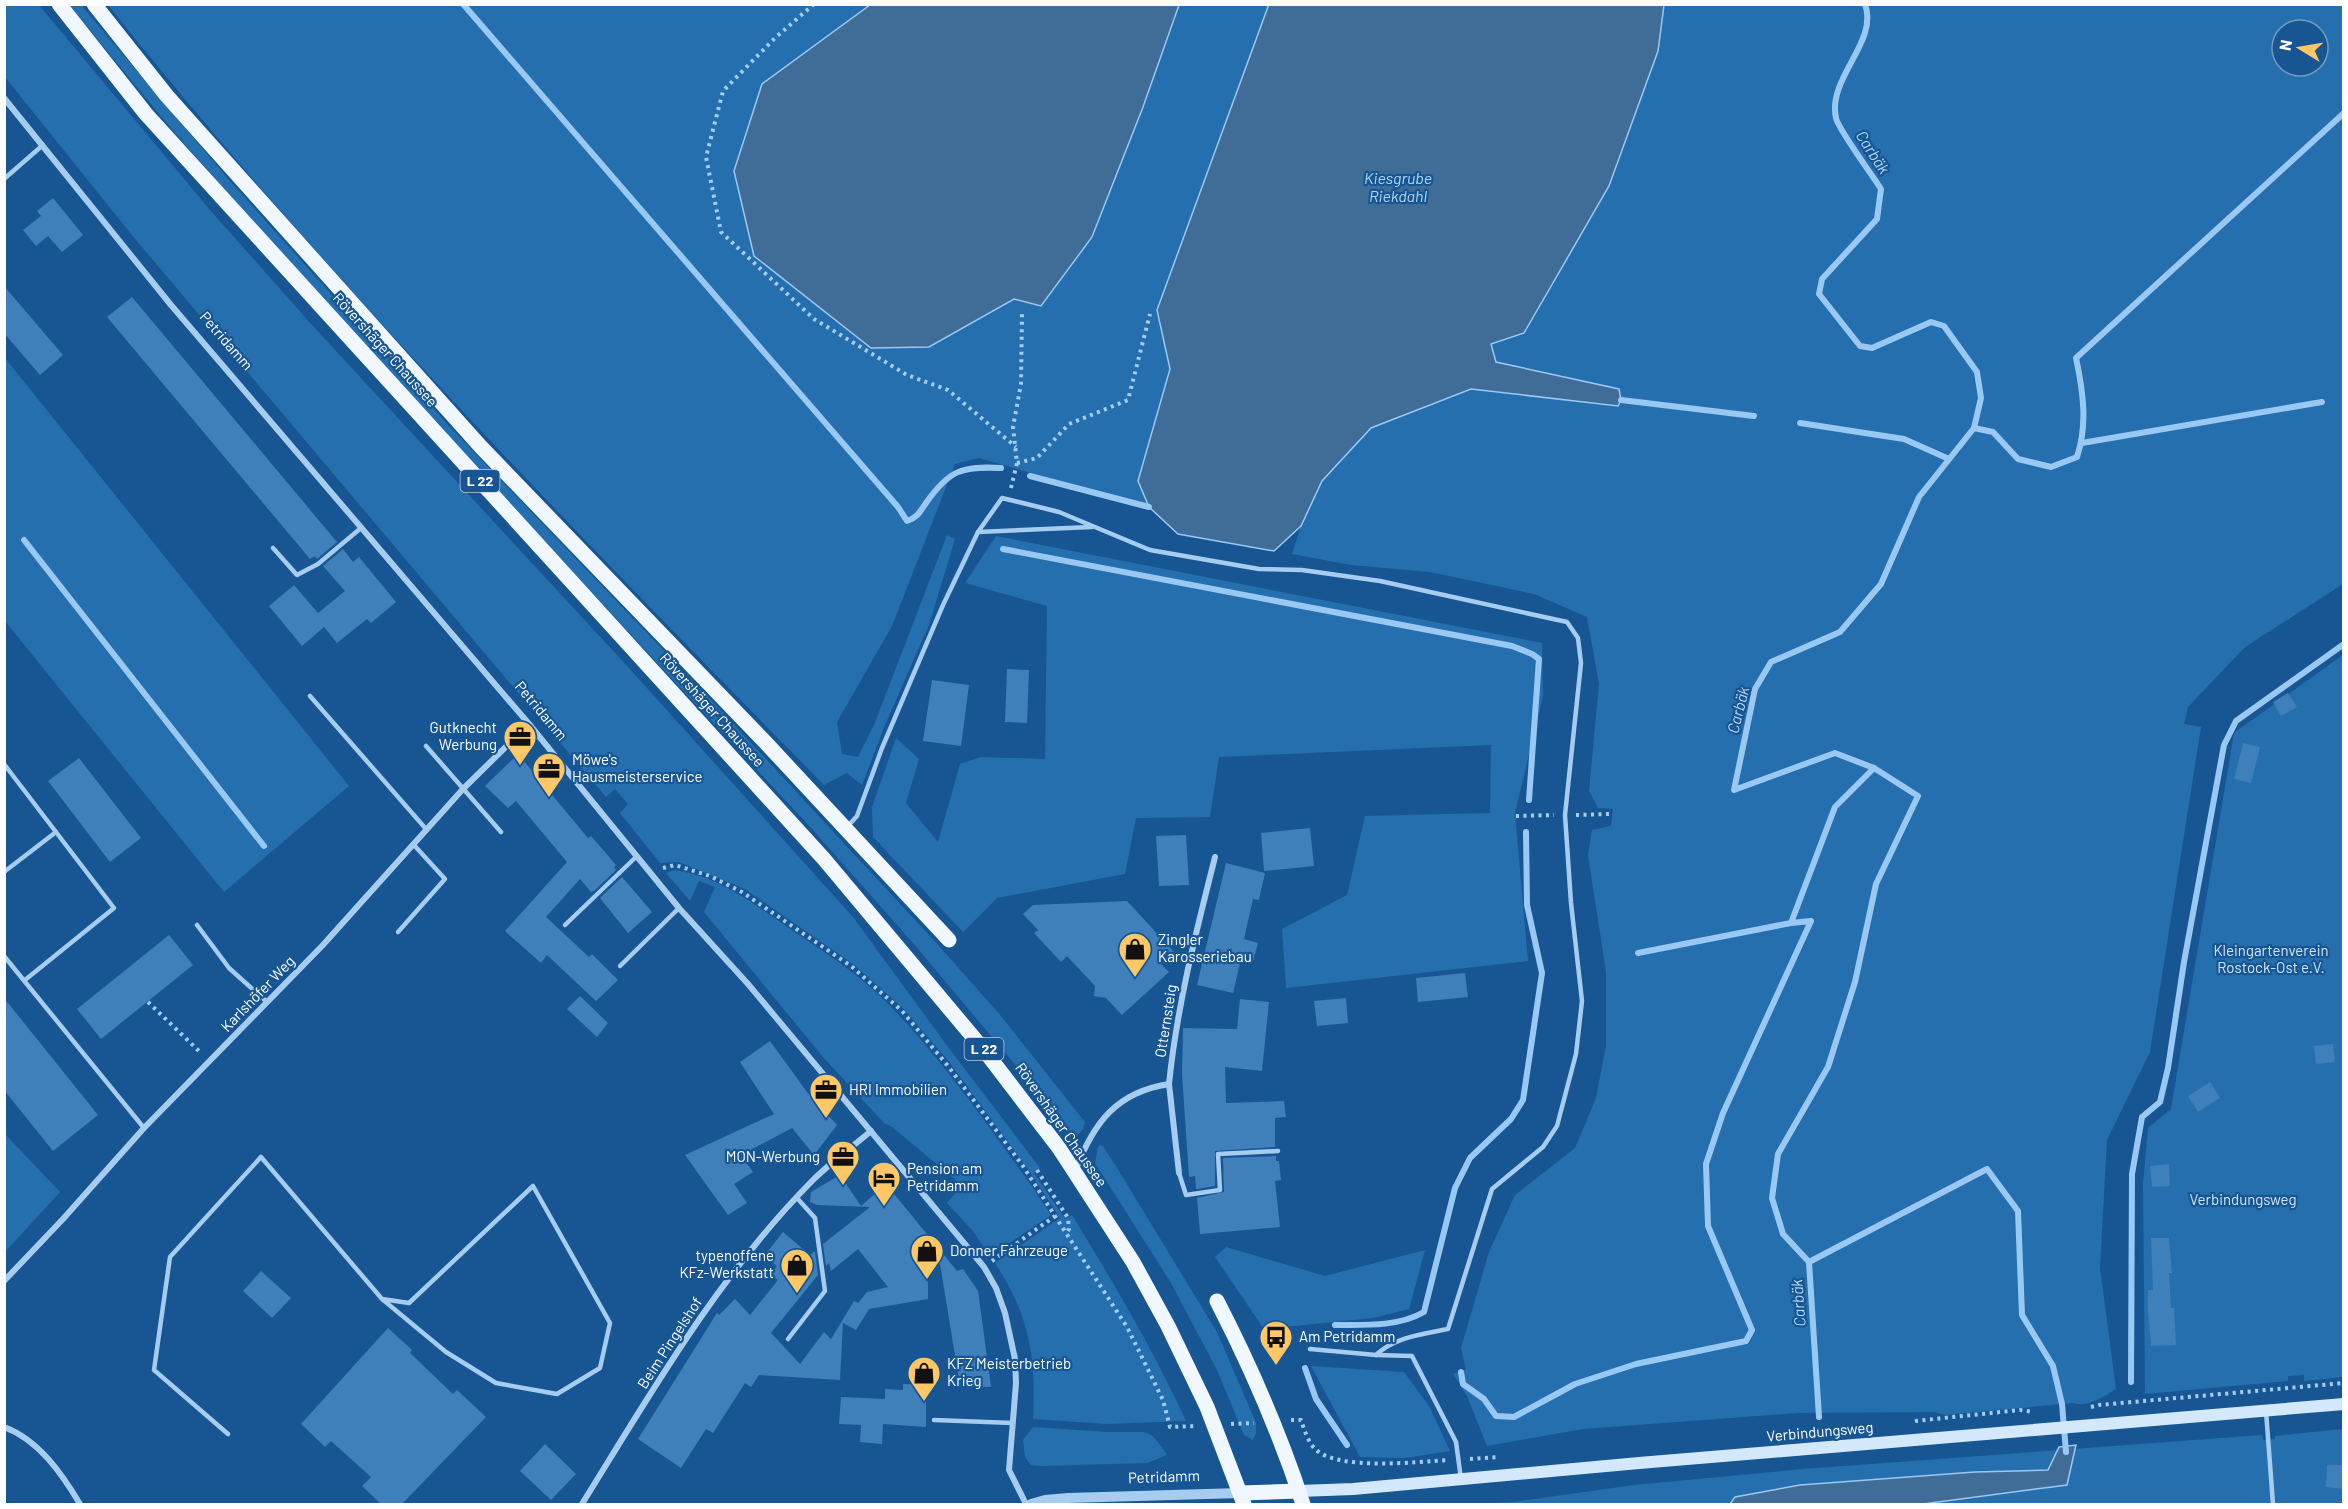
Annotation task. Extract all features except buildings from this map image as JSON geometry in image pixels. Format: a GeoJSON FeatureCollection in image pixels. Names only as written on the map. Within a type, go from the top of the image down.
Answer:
{"type":"FeatureCollection","features":[{"type":"Feature","properties":{"kind":"main road","name":"Rövershäger Chaussee"},"geometry":{"type":"LineString","coordinates":[[59,4],[146,114],[824,858],[984,1050],[1059,1148],[1133,1262],[1163,1317],[1214,1425],[1242,1499]]}},
{"type":"Feature","properties":{"kind":"main road","name":"Rövershäger Chaussee"},"geometry":{"type":"LineString","coordinates":[[94,4],[167,96],[473,439],[847,828],[949,940]]}},
{"type":"Feature","properties":{"kind":"main road"},"geometry":{"type":"LineString","coordinates":[[1217,1302],[1239,1343],[1274,1421],[1301,1498]]}},
{"type":"Feature","properties":{"kind":"main road","name":"Verbindungsweg"},"geometry":{"type":"LineString","coordinates":[[1301,1498],[1353,1489],[1461,1479],[2343,1404]]}},
{"type":"Feature","properties":{"kind":"main road","name":"Petridamm"},"geometry":{"type":"LineString","coordinates":[[1242,1499],[1301,1498]]}},
{"type":"Feature","properties":{"kind":"street","name":"Petridamm"},"geometry":{"type":"LineString","coordinates":[[4,98],[171,305],[529,724],[679,908],[748,984],[984,1267],[996,1288],[1012,1343],[1016,1383],[1009,1470],[1026,1504]]}},
{"type":"Feature","properties":{"kind":"street","name":"Karlshöfer Weg"},"geometry":{"type":"LineString","coordinates":[[4,1281],[144,1128],[322,946],[463,789],[529,724]]}},
{"type":"Feature","properties":{"kind":"street","name":"Otternsteig"},"geometry":{"type":"LineString","coordinates":[[1179,1173],[1169,1084],[1173,1041],[1187,966],[1215,857]]}},
{"type":"Feature","properties":{"kind":"street"},"geometry":{"type":"LineString","coordinates":[[1075,1173],[1086,1144],[1101,1121],[1122,1100],[1147,1087],[1169,1084]]}},
{"type":"Feature","properties":{"kind":"street","name":"Beim Pingelshof"},"geometry":{"type":"LineString","coordinates":[[582,1504],[717,1293],[813,1180],[871,1131]]}},
{"type":"Feature","properties":{"kind":"street"},"geometry":{"type":"LineString","coordinates":[[4,1427],[43,1452],[63,1476],[80,1504]]}},
{"type":"Feature","properties":{"kind":"street","name":"Petridamm"},"geometry":{"type":"LineString","coordinates":[[1031,1504],[1068,1498],[1242,1499]]}},
{"type":"Feature","properties":{"kind":"lane"},"geometry":{"type":"LineString","coordinates":[[4,179],[43,145]]}},
{"type":"Feature","properties":{"kind":"lane"},"geometry":{"type":"LineString","coordinates":[[847,828],[857,816],[882,748],[943,605],[978,531],[1002,498],[1059,512],[1150,550],[1259,569],[1302,570],[1380,581],[1567,622],[1578,638],[1581,663],[1565,815],[1571,903],[1582,1001],[1576,1054],[1557,1126],[1543,1147],[1492,1189],[1448,1329],[1418,1334],[1386,1345],[1376,1355]]}},
{"type":"Feature","properties":{"kind":"lane"},"geometry":{"type":"LineString","coordinates":[[978,531],[1094,527]]}},
{"type":"Feature","properties":{"kind":"lane"},"geometry":{"type":"LineString","coordinates":[[273,548],[297,575],[318,564],[362,528]]}},
{"type":"Feature","properties":{"kind":"lane"},"geometry":{"type":"LineString","coordinates":[[310,696],[426,829]]}},
{"type":"Feature","properties":{"kind":"lane"},"geometry":{"type":"LineString","coordinates":[[426,746],[501,832]]}},
{"type":"Feature","properties":{"kind":"lane"},"geometry":{"type":"LineString","coordinates":[[4,764],[114,908],[24,980]]}},
{"type":"Feature","properties":{"kind":"lane"},"geometry":{"type":"LineString","coordinates":[[4,872],[56,832]]}},
{"type":"Feature","properties":{"kind":"lane"},"geometry":{"type":"LineString","coordinates":[[398,932],[445,879],[413,844]]}},
{"type":"Feature","properties":{"kind":"lane"},"geometry":{"type":"LineString","coordinates":[[566,926],[637,856]]}},
{"type":"Feature","properties":{"kind":"lane"},"geometry":{"type":"LineString","coordinates":[[621,966],[679,908]]}},
{"type":"Feature","properties":{"kind":"lane"},"geometry":{"type":"LineString","coordinates":[[197,925],[229,968],[267,1002]]}},
{"type":"Feature","properties":{"kind":"lane"},"geometry":{"type":"LineString","coordinates":[[4,956],[144,1128]]}},
{"type":"Feature","properties":{"kind":"lane"},"geometry":{"type":"LineString","coordinates":[[1179,1173],[1186,1195],[1220,1190],[1218,1154],[1278,1151]]}},
{"type":"Feature","properties":{"kind":"lane"},"geometry":{"type":"LineString","coordinates":[[228,1434],[154,1370],[170,1257],[261,1157],[382,1299],[446,1352],[496,1383],[557,1394],[600,1368],[610,1323],[533,1186],[409,1303],[382,1299]]}},
{"type":"Feature","properties":{"kind":"lane"},"geometry":{"type":"LineString","coordinates":[[788,1339],[825,1291],[815,1218],[797,1198]]}},
{"type":"Feature","properties":{"kind":"lane"},"geometry":{"type":"LineString","coordinates":[[1310,1349],[1412,1356],[1456,1442],[1461,1479]]}},
{"type":"Feature","properties":{"kind":"lane"},"geometry":{"type":"LineString","coordinates":[[2266,1411],[2273,1504]]}},
{"type":"Feature","properties":{"kind":"lane"},"geometry":{"type":"LineString","coordinates":[[934,1420],[1013,1424]]}},
{"type":"Feature","properties":{"kind":"path"},"geometry":{"type":"LineString","coordinates":[[814,4],[775,38],[723,91],[706,157],[721,232],[814,319],[907,375],[948,390],[1016,447]]}},
{"type":"Feature","properties":{"kind":"path"},"geometry":{"type":"LineString","coordinates":[[1002,498],[1013,487],[1017,463],[1013,427],[1021,384],[1022,313]]}},
{"type":"Feature","properties":{"kind":"path"},"geometry":{"type":"LineString","coordinates":[[1017,463],[1037,458],[1069,424],[1128,400],[1149,314]]}},
{"type":"Feature","properties":{"kind":"path"},"geometry":{"type":"LineString","coordinates":[[653,874],[664,867],[675,865],[710,876],[742,892],[850,966],[902,1011],[948,1066],[1023,1166],[1127,1327],[1163,1400],[1170,1427],[1300,1420],[1312,1447],[1324,1457],[1346,1462],[1414,1463],[1506,1457]]}},
{"type":"Feature","properties":{"kind":"path"},"geometry":{"type":"LineString","coordinates":[[148,1002],[209,1061]]}},
{"type":"Feature","properties":{"kind":"path"},"geometry":{"type":"LineString","coordinates":[[1037,1170],[1068,1218],[1069,1229],[1066,1233]]}},
{"type":"Feature","properties":{"kind":"path"},"geometry":{"type":"LineString","coordinates":[[984,1267],[1055,1216]]}},
{"type":"Feature","properties":{"kind":"path"},"geometry":{"type":"LineString","coordinates":[[2088,1408],[2099,1405],[2343,1383]]}},
{"type":"Feature","properties":{"kind":"path"},"geometry":{"type":"LineString","coordinates":[[1913,1422],[2020,1410],[2040,1413]]}},
{"type":"Feature","properties":{"kind":"green space"},"geometry":{"type":"Polygon","coordinates":[[[4,5],[39,5],[210,210],[312,325],[628,667],[853,917],[1040,1168],[1034,1173],[1065,1219],[1072,1215],[1146,1342],[1186,1421],[1108,1424],[1033,1419],[1032,1356],[1028,1338],[1016,1301],[995,1263],[1060,1218],[1028,1169],[950,1063],[903,1008],[853,964],[745,889],[679,862],[660,863],[620,813],[628,804],[615,789],[606,797],[131,234],[5,77],[4,5]]]}},
{"type":"Feature","properties":{"kind":"green space"},"geometry":{"type":"Polygon","coordinates":[[[69,5],[81,5],[230,181],[450,427],[715,704],[939,946],[1001,1016],[1085,1122],[1083,1129],[1076,1137],[1072,1137],[1044,1099],[913,943],[813,830],[512,507],[241,208],[168,125],[69,5]]]}},
{"type":"Feature","properties":{"kind":"green space"},"geometry":{"type":"Polygon","coordinates":[[[108,5],[870,5],[762,84],[754,256],[871,348],[929,347],[1014,299],[1092,237],[1143,107],[1179,5],[1269,5],[1157,310],[1170,369],[1138,480],[1149,507],[979,458],[955,464],[892,626],[837,722],[842,754],[858,757],[874,725],[947,535],[955,539],[929,625],[885,725],[862,785],[847,773],[824,785],[547,500],[366,307],[278,208],[108,5]]]}},
{"type":"Feature","properties":{"kind":"green space"},"geometry":{"type":"Polygon","coordinates":[[[1664,5],[2343,5],[2343,584],[2245,647],[2188,707],[2184,724],[2201,727],[2150,1052],[2107,1140],[2100,1268],[2116,1389],[2101,1398],[2084,1404],[2073,1403],[1945,1415],[1934,1412],[1797,1413],[1583,1429],[1487,1446],[1467,1396],[1453,1374],[1466,1369],[1461,1348],[1489,1252],[1515,1195],[1575,1148],[1596,1098],[1606,1046],[1606,972],[1588,855],[1592,830],[1611,826],[1613,809],[1598,808],[1589,791],[1599,684],[1587,617],[1534,594],[1430,572],[1351,565],[1292,554],[1301,526],[1322,481],[1371,428],[1471,389],[1618,406],[1619,389],[1496,362],[1491,344],[1658,51],[1664,5]]]}},
{"type":"Feature","properties":{"kind":"green space"},"geometry":{"type":"Polygon","coordinates":[[[5,358],[349,786],[224,892],[5,621],[5,358]]]}},
{"type":"Feature","properties":{"kind":"green space"},"geometry":{"type":"Polygon","coordinates":[[[996,536],[1542,643],[1543,696],[1515,813],[1528,961],[1286,988],[1282,929],[1347,895],[1365,816],[1490,813],[1491,745],[1219,757],[1210,817],[1136,818],[1125,874],[997,898],[963,932],[873,837],[872,807],[896,738],[919,759],[906,803],[938,842],[960,764],[981,757],[1045,759],[1047,606],[965,583],[996,536]]]}},
{"type":"Feature","properties":{"kind":"green space","name":"Kleingartenverein Rostock-Ost e.V."},"geometry":{"type":"Polygon","coordinates":[[[2343,655],[2343,1377],[2304,1381],[2304,1375],[2288,1376],[2288,1381],[2145,1394],[2143,1184],[2148,1128],[2171,1109],[2234,733],[2343,655]]]}},
{"type":"Feature","properties":{"kind":"green space"},"geometry":{"type":"Polygon","coordinates":[[[674,870],[704,877],[732,890],[832,957],[878,994],[950,1075],[1051,1215],[990,1256],[973,1231],[947,1203],[962,1185],[892,1127],[884,1123],[823,1057],[704,912],[715,887],[699,881],[690,901],[666,873],[674,870]]]}},
{"type":"Feature","properties":{"kind":"green space"},"geometry":{"type":"Polygon","coordinates":[[[5,1134],[60,1192],[4,1252],[5,1134]]]}},
{"type":"Feature","properties":{"kind":"green space"},"geometry":{"type":"Polygon","coordinates":[[[1100,1145],[1103,1146],[1117,1168],[1217,1332],[1256,1423],[1253,1440],[1244,1435],[1217,1370],[1171,1283],[1095,1163],[1100,1145]]]}},
{"type":"Feature","properties":{"kind":"green space"},"geometry":{"type":"Polygon","coordinates":[[[1226,1247],[1325,1276],[1425,1250],[1409,1309],[1373,1318],[1264,1329],[1215,1257],[1226,1247]]]}},
{"type":"Feature","properties":{"kind":"green space"},"geometry":{"type":"Polygon","coordinates":[[[1311,1366],[1404,1372],[1429,1406],[1450,1451],[1405,1458],[1360,1457],[1311,1366]]]}},
{"type":"Feature","properties":{"kind":"green space"},"geometry":{"type":"Polygon","coordinates":[[[1033,1427],[1144,1432],[1155,1438],[1167,1455],[1147,1463],[1031,1465],[1025,1457],[1023,1440],[1033,1427]]]}},
{"type":"Feature","properties":{"kind":"green space"},"geometry":{"type":"Polygon","coordinates":[[[2343,1429],[2343,1504],[1800,1504],[1735,1497],[1730,1504],[1466,1504],[1513,1502],[1634,1485],[1803,1469],[2262,1435],[2263,1440],[2275,1439],[2275,1436],[2343,1429]]]}},
{"type":"Feature","properties":{"kind":"water","name":"Kiesgrube Riekdahl"},"geometry":{"type":"Polygon","coordinates":[[[1269,4],[1664,5],[1658,51],[1609,186],[1524,333],[1491,344],[1496,362],[1619,389],[1621,400],[1618,406],[1471,389],[1371,428],[1322,481],[1301,526],[1274,551],[1178,534],[1149,507],[1138,481],[1170,369],[1157,310],[1269,4]]]}},
{"type":"Feature","properties":{"kind":"water"},"geometry":{"type":"Polygon","coordinates":[[[870,5],[1179,5],[1143,107],[1092,237],[1041,306],[1014,299],[929,347],[871,348],[754,256],[734,171],[762,84],[870,5]]]}},
{"type":"Feature","properties":{"kind":"water"},"geometry":{"type":"Polygon","coordinates":[[[2076,1445],[2067,1485],[1923,1504],[1730,1504],[1735,1497],[1800,1485],[1975,1472],[2048,1470],[2059,1447],[2076,1445]]]}},
{"type":"Feature","properties":{"kind":"waterway"},"geometry":{"type":"LineString","coordinates":[[463,4],[898,507],[907,521],[918,514],[942,483],[958,472],[976,468],[1001,468]]}},
{"type":"Feature","properties":{"kind":"waterway","name":"Carbäk"},"geometry":{"type":"LineString","coordinates":[[1819,1417],[1809,1262],[1783,1234],[1772,1198],[1778,1154],[1828,1067],[1855,982],[1876,884],[1918,796],[1874,768],[1835,753],[1734,790],[1755,689],[1771,662],[1840,632],[1881,584],[1919,497],[1974,428],[1981,398],[1977,372],[1944,326],[1931,322],[1872,348],[1860,346],[1819,294],[1822,279],[1877,219],[1881,189],[1838,124],[1835,103],[1845,74],[1865,32],[1867,18],[1865,4]]}},
{"type":"Feature","properties":{"kind":"waterway"},"geometry":{"type":"LineString","coordinates":[[1974,428],[1993,432],[2018,459],[2051,467],[2077,457],[2082,432],[2083,408],[2076,358],[2344,113]]}},
{"type":"Feature","properties":{"kind":"waterway"},"geometry":{"type":"LineString","coordinates":[[1621,400],[1754,416]]}},
{"type":"Feature","properties":{"kind":"waterway"},"geometry":{"type":"LineString","coordinates":[[2082,443],[2322,402]]}},
{"type":"Feature","properties":{"kind":"waterway"},"geometry":{"type":"LineString","coordinates":[[1800,423],[1904,439],[1949,459]]}},
{"type":"Feature","properties":{"kind":"waterway"},"geometry":{"type":"LineString","coordinates":[[1030,476],[1149,507]]}},
{"type":"Feature","properties":{"kind":"waterway"},"geometry":{"type":"LineString","coordinates":[[24,540],[264,846]]}},
{"type":"Feature","properties":{"kind":"waterway"},"geometry":{"type":"LineString","coordinates":[[1003,549],[1512,646],[1532,654],[1539,659],[1529,800]]}},
{"type":"Feature","properties":{"kind":"waterway"},"geometry":{"type":"LineString","coordinates":[[2131,1382],[2132,1174],[2142,1117],[2160,1102],[2168,1068],[2184,962],[2224,745],[2236,721],[2344,644]]}},
{"type":"Feature","properties":{"kind":"waterway"},"geometry":{"type":"LineString","coordinates":[[1638,953],[1791,923],[1835,807],[1874,768]]}},
{"type":"Feature","properties":{"kind":"waterway"},"geometry":{"type":"LineString","coordinates":[[1335,1325],[1392,1323],[1424,1312],[1455,1188],[1470,1158],[1511,1119],[1523,1100],[1542,973],[1527,905],[1526,832]]}},
{"type":"Feature","properties":{"kind":"waterway"},"geometry":{"type":"LineString","coordinates":[[1461,1372],[1463,1384],[1484,1399],[1496,1416],[1514,1417],[1575,1384],[1636,1364],[1746,1341],[1752,1330],[1708,1226],[1706,1164],[1723,1113],[1811,921],[1791,923]]}},
{"type":"Feature","properties":{"kind":"waterway"},"geometry":{"type":"LineString","coordinates":[[1809,1262],[1987,1169],[2018,1211],[2022,1315],[2053,1366],[2062,1404],[2066,1452]]}},
{"type":"Feature","properties":{"kind":"waterway"},"geometry":{"type":"LineString","coordinates":[[1305,1368],[1316,1399],[1347,1445]]}},
{"type":"Feature","properties":{"kind":"place","name":"Gutknecht Werbung"},"geometry":{"type":"Point","coordinates":[520,766]}},
{"type":"Feature","properties":{"kind":"place","name":"Möwe's Hausmeisterservice"},"geometry":{"type":"Point","coordinates":[549,798]}},
{"type":"Feature","properties":{"kind":"place","name":"Zingler Karosseriebau"},"geometry":{"type":"Point","coordinates":[1135,978]}},
{"type":"Feature","properties":{"kind":"place","name":"HRI Immobilien"},"geometry":{"type":"Point","coordinates":[826,1119]}},
{"type":"Feature","properties":{"kind":"place","name":"MON-Werbung"},"geometry":{"type":"Point","coordinates":[843,1186]}},
{"type":"Feature","properties":{"kind":"place","name":"Pension am Petridamm"},"geometry":{"type":"Point","coordinates":[884,1207]}},
{"type":"Feature","properties":{"kind":"place","name":"Donner Fahrzeuge"},"geometry":{"type":"Point","coordinates":[927,1280]}},
{"type":"Feature","properties":{"kind":"place","name":"typenoffene KFz-Werkstatt"},"geometry":{"type":"Point","coordinates":[797,1294]}},
{"type":"Feature","properties":{"kind":"place","name":"Am Petridamm"},"geometry":{"type":"Point","coordinates":[1276,1366]}},
{"type":"Feature","properties":{"kind":"place","name":"KFZ Meisterbetrieb Krieg"},"geometry":{"type":"Point","coordinates":[924,1402]}}]}
